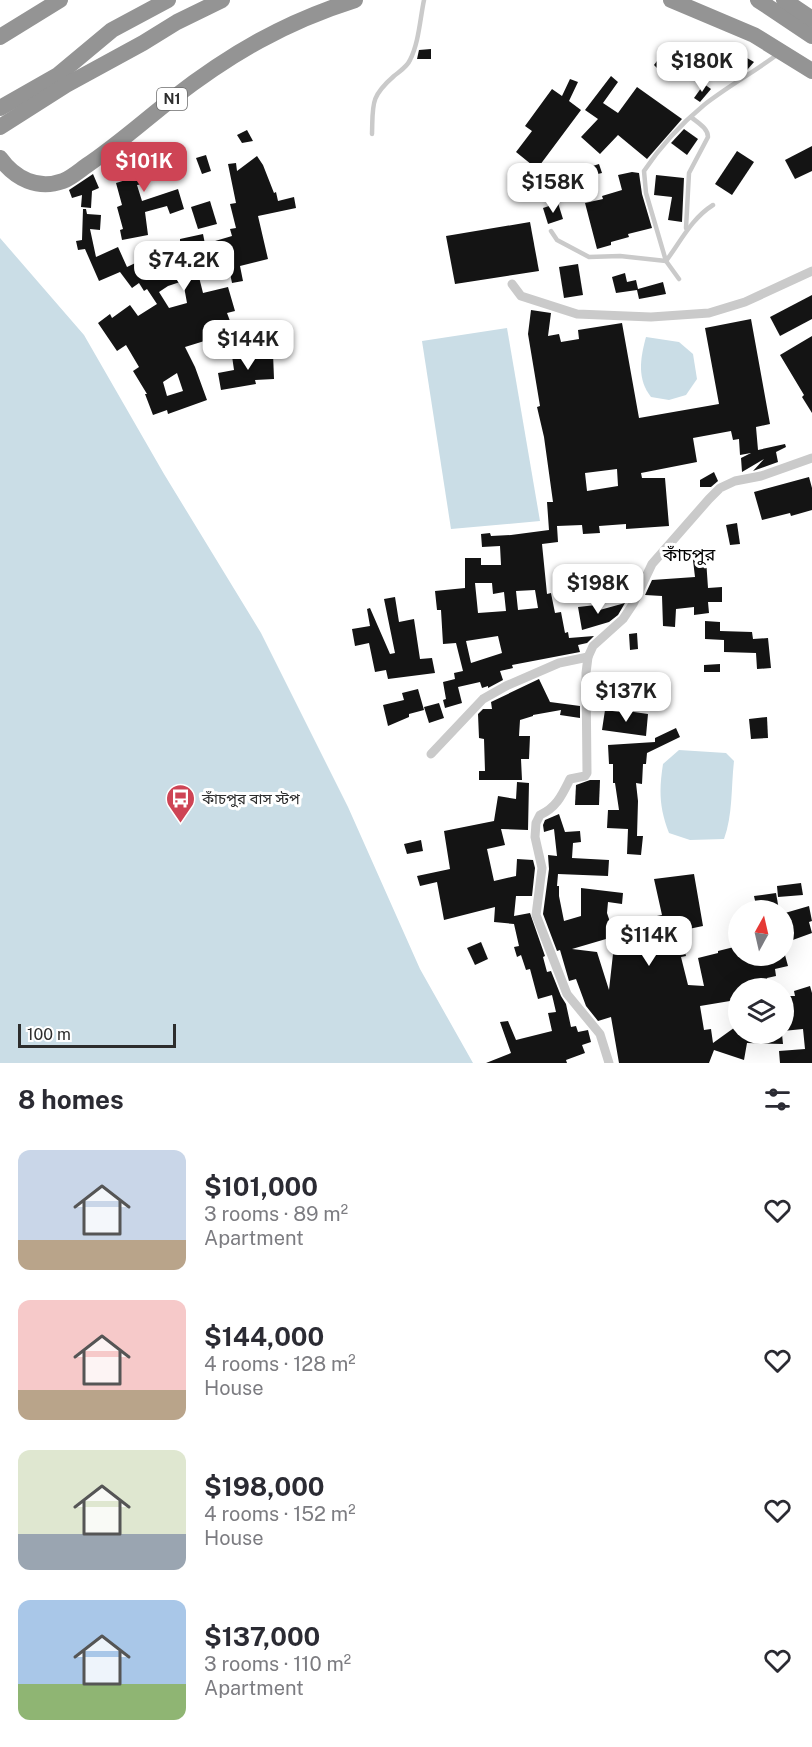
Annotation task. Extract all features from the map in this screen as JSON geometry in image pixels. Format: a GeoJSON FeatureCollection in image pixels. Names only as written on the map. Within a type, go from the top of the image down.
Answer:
{"type":"FeatureCollection","features":[{"type":"Feature","properties":{"kind":"highway"},"geometry":{"type":"LineString","coordinates":[[0,37],[60,0]]}},
{"type":"Feature","properties":{"kind":"highway"},"geometry":{"type":"LineString","coordinates":[[0,133],[62,80],[124,15],[142,0]]}},
{"type":"Feature","properties":{"kind":"highway"},"geometry":{"type":"LineString","coordinates":[[112,30],[168,0]]}},
{"type":"Feature","properties":{"kind":"highway"},"geometry":{"type":"LineString","coordinates":[[0,108],[143,44],[186,17],[222,0]]}},
{"type":"Feature","properties":{"kind":"highway","name":"N1"},"geometry":{"type":"LineString","coordinates":[[0,158],[7,168],[24,180],[45,184],[64,180],[92,162],[198,80],[258,41],[295,22],[355,0]]}},
{"type":"Feature","properties":{"kind":"highway"},"geometry":{"type":"LineString","coordinates":[[671,0],[722,20],[782,51],[812,71]]}},
{"type":"Feature","properties":{"kind":"highway"},"geometry":{"type":"LineString","coordinates":[[758,0],[812,36]]}},
{"type":"Feature","properties":{"kind":"highway"},"geometry":{"type":"LineString","coordinates":[[784,0],[812,19]]}},
{"type":"Feature","properties":{"kind":"highway"},"geometry":{"type":"LineString","coordinates":[[0,128],[19,116]]}},
{"type":"Feature","properties":{"kind":"street"},"geometry":{"type":"LineString","coordinates":[[512,284],[521,296],[577,314],[651,317],[709,314],[745,302],[812,271]]}},
{"type":"Feature","properties":{"kind":"street"},"geometry":{"type":"LineString","coordinates":[[609,1063],[600,1034],[567,994],[536,915],[542,868],[535,837],[536,823],[540,814],[548,811],[562,797],[570,779],[587,774],[588,657],[593,646],[623,620],[652,564],[720,488],[735,481],[761,476],[812,458]]}},
{"type":"Feature","properties":{"kind":"street"},"geometry":{"type":"LineString","coordinates":[[431,754],[483,699],[514,682],[559,663],[588,657]]}},
{"type":"Feature","properties":{"kind":"lane"},"geometry":{"type":"LineString","coordinates":[[372,134],[373,107],[377,93],[406,67],[411,59],[415,50],[424,0]]}},
{"type":"Feature","properties":{"kind":"lane"},"geometry":{"type":"LineString","coordinates":[[679,279],[666,261],[646,193],[644,171],[655,154],[704,105],[782,51]]}},
{"type":"Feature","properties":{"kind":"lane"},"geometry":{"type":"LineString","coordinates":[[686,230],[689,173],[708,137],[708,132],[691,117]]}},
{"type":"Feature","properties":{"kind":"lane"},"geometry":{"type":"LineString","coordinates":[[666,261],[701,212],[713,205]]}},
{"type":"Feature","properties":{"kind":"lane"},"geometry":{"type":"LineString","coordinates":[[551,231],[557,240],[589,257],[621,256],[666,261]]}},
{"type":"Feature","properties":{"kind":"shaded area"},"geometry":{"type":"Polygon","coordinates":[[[0,238],[84,335],[164,474],[261,633],[348,807],[420,969],[473,1063],[0,1063],[0,238]]]}},
{"type":"Feature","properties":{"kind":"shaded area"},"geometry":{"type":"Polygon","coordinates":[[[507,328],[540,521],[451,529],[422,341],[507,328]]]}},
{"type":"Feature","properties":{"kind":"shaded area"},"geometry":{"type":"Polygon","coordinates":[[[646,337],[679,342],[693,354],[697,379],[686,395],[669,400],[651,397],[643,383],[641,368],[646,337]]]}},
{"type":"Feature","properties":{"kind":"shaded area"},"geometry":{"type":"Polygon","coordinates":[[[679,750],[726,753],[734,761],[730,811],[724,839],[690,840],[669,833],[662,807],[663,764],[679,750]]]}},
{"type":"Feature","properties":{"kind":"building"},"geometry":{"type":"Polygon","coordinates":[[[689,48],[735,51],[754,62],[747,70],[729,60],[729,66],[688,61],[689,48]]]}},
{"type":"Feature","properties":{"kind":"building"},"geometry":{"type":"Polygon","coordinates":[[[431,49],[431,59],[417,59],[419,50],[431,49]]]}},
{"type":"Feature","properties":{"kind":"building"},"geometry":{"type":"Polygon","coordinates":[[[671,53],[679,60],[665,76],[654,65],[660,57],[664,60],[671,53]]]}},
{"type":"Feature","properties":{"kind":"building"},"geometry":{"type":"Polygon","coordinates":[[[611,76],[618,82],[603,103],[618,113],[637,87],[682,119],[647,159],[618,135],[600,154],[581,137],[598,119],[585,110],[611,76]]]}},
{"type":"Feature","properties":{"kind":"building"},"geometry":{"type":"Polygon","coordinates":[[[570,79],[578,82],[569,101],[581,110],[537,169],[516,152],[532,131],[525,126],[552,89],[562,96],[570,79]]]}},
{"type":"Feature","properties":{"kind":"building"},"geometry":{"type":"Polygon","coordinates":[[[704,84],[711,89],[700,102],[694,98],[704,84]]]}},
{"type":"Feature","properties":{"kind":"building"},"geometry":{"type":"Polygon","coordinates":[[[684,129],[698,139],[687,155],[671,143],[684,129]]]}},
{"type":"Feature","properties":{"kind":"building"},"geometry":{"type":"Polygon","coordinates":[[[247,130],[253,141],[242,143],[237,135],[247,130]]]}},
{"type":"Feature","properties":{"kind":"building"},"geometry":{"type":"Polygon","coordinates":[[[164,146],[174,175],[137,185],[142,201],[178,189],[184,209],[170,214],[167,206],[145,212],[148,235],[122,240],[120,230],[123,229],[117,207],[122,205],[116,183],[129,179],[121,169],[136,158],[156,156],[155,148],[164,146]]]}},
{"type":"Feature","properties":{"kind":"building"},"geometry":{"type":"Polygon","coordinates":[[[812,146],[812,171],[795,179],[785,160],[812,146]]]}},
{"type":"Feature","properties":{"kind":"building"},"geometry":{"type":"Polygon","coordinates":[[[737,151],[754,162],[732,195],[715,184],[737,151]]]}},
{"type":"Feature","properties":{"kind":"building"},"geometry":{"type":"Polygon","coordinates":[[[206,155],[211,171],[202,174],[196,158],[206,155]]]}},
{"type":"Feature","properties":{"kind":"building"},"geometry":{"type":"Polygon","coordinates":[[[257,156],[274,193],[276,192],[278,201],[294,197],[296,208],[258,216],[268,259],[240,266],[243,281],[232,283],[228,264],[198,273],[203,293],[228,287],[235,311],[227,313],[230,321],[224,323],[227,334],[185,347],[207,400],[168,414],[167,410],[153,415],[145,394],[147,394],[133,371],[139,367],[126,345],[117,351],[98,323],[110,314],[112,318],[130,305],[138,316],[157,304],[147,289],[144,291],[139,283],[132,288],[120,272],[99,281],[85,249],[78,250],[76,241],[82,240],[83,209],[86,209],[87,214],[101,215],[100,230],[90,229],[96,257],[118,247],[127,267],[150,256],[148,250],[180,241],[180,239],[203,234],[205,244],[232,236],[230,229],[236,228],[230,204],[236,203],[228,164],[236,163],[237,171],[257,156]],[[183,281],[159,292],[169,308],[187,303],[183,281]],[[177,373],[163,382],[167,396],[183,391],[177,373]]]}},
{"type":"Feature","properties":{"kind":"building"},"geometry":{"type":"Polygon","coordinates":[[[577,164],[579,171],[562,178],[559,170],[577,164]]]}},
{"type":"Feature","properties":{"kind":"building"},"geometry":{"type":"Polygon","coordinates":[[[599,164],[602,173],[585,177],[583,169],[599,164]]]}},
{"type":"Feature","properties":{"kind":"building"},"geometry":{"type":"Polygon","coordinates":[[[639,173],[642,194],[652,228],[628,234],[629,237],[597,249],[585,203],[603,199],[602,196],[622,190],[618,175],[639,173]]]}},
{"type":"Feature","properties":{"kind":"building"},"geometry":{"type":"Polygon","coordinates":[[[93,174],[99,188],[92,191],[91,208],[81,207],[82,195],[72,198],[69,190],[93,174]]]}},
{"type":"Feature","properties":{"kind":"building"},"geometry":{"type":"Polygon","coordinates":[[[656,175],[684,178],[682,222],[668,220],[672,197],[654,195],[656,175]]]}},
{"type":"Feature","properties":{"kind":"building"},"geometry":{"type":"Polygon","coordinates":[[[210,201],[217,224],[198,229],[191,207],[210,201]]]}},
{"type":"Feature","properties":{"kind":"building"},"geometry":{"type":"Polygon","coordinates":[[[558,203],[563,219],[548,224],[543,208],[558,203]]]}},
{"type":"Feature","properties":{"kind":"building"},"geometry":{"type":"Polygon","coordinates":[[[530,222],[539,271],[455,284],[446,236],[530,222]]]}},
{"type":"Feature","properties":{"kind":"building"},"geometry":{"type":"Polygon","coordinates":[[[578,264],[583,295],[564,298],[559,267],[578,264]]]}},
{"type":"Feature","properties":{"kind":"building"},"geometry":{"type":"Polygon","coordinates":[[[625,273],[627,282],[636,280],[638,289],[663,282],[666,294],[639,299],[637,290],[616,293],[612,277],[625,273]]]}},
{"type":"Feature","properties":{"kind":"building"},"geometry":{"type":"Polygon","coordinates":[[[812,295],[812,319],[780,336],[770,317],[812,295]]]}},
{"type":"Feature","properties":{"kind":"building"},"geometry":{"type":"Polygon","coordinates":[[[531,310],[551,313],[548,336],[559,334],[561,342],[579,339],[578,330],[622,323],[639,418],[719,404],[705,328],[751,319],[770,424],[756,427],[758,450],[785,444],[786,447],[776,452],[778,462],[753,471],[764,459],[742,472],[741,458],[751,453],[740,455],[739,439],[733,440],[731,431],[693,438],[697,462],[641,473],[642,478],[665,478],[669,526],[626,529],[626,524],[599,526],[600,533],[583,534],[582,525],[557,526],[558,542],[542,544],[547,594],[551,593],[555,613],[561,612],[565,633],[568,632],[569,638],[594,636],[587,643],[578,645],[580,652],[512,665],[513,668],[500,671],[503,680],[488,688],[488,686],[482,688],[480,682],[458,687],[462,703],[445,708],[443,682],[455,679],[454,673],[463,671],[456,643],[443,644],[441,610],[437,610],[435,591],[465,588],[465,558],[481,558],[481,565],[501,565],[500,546],[482,547],[481,534],[511,535],[549,530],[547,502],[553,502],[544,437],[537,407],[540,406],[528,334],[531,310]],[[617,469],[585,473],[587,491],[618,486],[617,469]],[[475,583],[478,613],[506,611],[504,592],[493,594],[492,583],[475,583]],[[535,590],[516,591],[518,610],[538,608],[535,590]],[[498,636],[466,641],[471,663],[502,653],[498,636]]]}},
{"type":"Feature","properties":{"kind":"building"},"geometry":{"type":"Polygon","coordinates":[[[812,336],[812,413],[780,355],[812,336]]]}},
{"type":"Feature","properties":{"kind":"building"},"geometry":{"type":"Polygon","coordinates":[[[273,353],[274,379],[255,380],[256,384],[221,390],[218,373],[234,370],[232,356],[273,353]]]}},
{"type":"Feature","properties":{"kind":"building"},"geometry":{"type":"Polygon","coordinates":[[[714,472],[718,481],[711,487],[700,487],[700,480],[714,472]]]}},
{"type":"Feature","properties":{"kind":"building"},"geometry":{"type":"Polygon","coordinates":[[[809,477],[812,488],[812,510],[762,520],[754,492],[809,477]]]}},
{"type":"Feature","properties":{"kind":"building"},"geometry":{"type":"Polygon","coordinates":[[[737,523],[740,544],[730,545],[726,525],[737,523]]]}},
{"type":"Feature","properties":{"kind":"building"},"geometry":{"type":"Polygon","coordinates":[[[709,550],[709,559],[706,559],[708,588],[722,587],[722,602],[708,602],[709,613],[694,615],[694,607],[676,609],[675,627],[663,626],[662,596],[645,595],[652,580],[695,577],[692,552],[709,550]]]}},
{"type":"Feature","properties":{"kind":"building"},"geometry":{"type":"Polygon","coordinates":[[[602,566],[611,566],[611,580],[602,580],[602,566]]]}},
{"type":"Feature","properties":{"kind":"building"},"geometry":{"type":"Polygon","coordinates":[[[621,582],[635,585],[630,595],[619,593],[621,582]]]}},
{"type":"Feature","properties":{"kind":"building"},"geometry":{"type":"Polygon","coordinates":[[[395,597],[399,622],[414,619],[420,659],[432,658],[435,673],[388,679],[386,670],[375,672],[369,643],[355,646],[352,629],[370,626],[367,609],[370,608],[390,654],[395,653],[384,599],[395,597]]]}},
{"type":"Feature","properties":{"kind":"building"},"geometry":{"type":"Polygon","coordinates":[[[625,603],[618,615],[609,622],[582,630],[578,607],[596,605],[596,611],[625,603]]]}},
{"type":"Feature","properties":{"kind":"building"},"geometry":{"type":"Polygon","coordinates":[[[705,621],[720,622],[720,631],[752,632],[753,639],[768,638],[771,668],[757,669],[756,653],[724,652],[724,640],[705,639],[705,621]]]}},
{"type":"Feature","properties":{"kind":"building"},"geometry":{"type":"Polygon","coordinates":[[[637,633],[638,649],[630,650],[629,634],[637,633]]]}},
{"type":"Feature","properties":{"kind":"building"},"geometry":{"type":"Polygon","coordinates":[[[720,664],[720,672],[704,672],[704,665],[720,664]]]}},
{"type":"Feature","properties":{"kind":"building"},"geometry":{"type":"Polygon","coordinates":[[[539,679],[550,702],[580,706],[580,718],[560,715],[561,710],[520,720],[519,736],[530,736],[529,759],[521,759],[522,780],[479,780],[479,771],[485,771],[484,739],[479,738],[478,714],[483,709],[492,709],[491,702],[539,679]]]}},
{"type":"Feature","properties":{"kind":"building"},"geometry":{"type":"Polygon","coordinates":[[[418,689],[424,710],[409,714],[409,717],[388,726],[383,705],[404,700],[402,693],[418,689]]]}},
{"type":"Feature","properties":{"kind":"building"},"geometry":{"type":"Polygon","coordinates":[[[439,703],[444,718],[429,723],[424,707],[439,703]]]}},
{"type":"Feature","properties":{"kind":"building"},"geometry":{"type":"Polygon","coordinates":[[[605,710],[648,714],[646,736],[602,730],[605,710]]]}},
{"type":"Feature","properties":{"kind":"building"},"geometry":{"type":"Polygon","coordinates":[[[767,717],[768,738],[751,739],[749,719],[767,717]]]}},
{"type":"Feature","properties":{"kind":"building"},"geometry":{"type":"Polygon","coordinates":[[[676,728],[680,737],[647,753],[646,764],[643,764],[642,784],[636,783],[637,836],[643,836],[641,855],[627,854],[628,829],[607,828],[608,810],[619,810],[615,783],[613,783],[613,764],[609,764],[608,745],[655,742],[655,738],[676,728]]]}},
{"type":"Feature","properties":{"kind":"building"},"geometry":{"type":"Polygon","coordinates":[[[590,780],[600,780],[599,805],[575,805],[576,785],[590,780]]]}},
{"type":"Feature","properties":{"kind":"building"},"geometry":{"type":"Polygon","coordinates":[[[517,782],[529,783],[528,830],[501,829],[505,845],[487,849],[494,881],[516,876],[517,859],[533,860],[535,868],[532,896],[516,896],[514,916],[530,913],[545,956],[543,957],[547,972],[551,971],[566,1004],[571,1027],[576,1026],[578,1032],[588,1030],[591,1042],[582,1045],[585,1053],[566,1060],[567,1063],[486,1063],[511,1053],[500,1022],[508,1021],[516,1040],[552,1031],[548,1013],[556,1012],[552,995],[538,999],[530,969],[526,970],[521,955],[517,957],[514,947],[519,946],[514,924],[494,922],[495,907],[444,920],[437,882],[420,886],[417,876],[450,869],[444,831],[494,821],[498,796],[516,799],[517,782]]]}},
{"type":"Feature","properties":{"kind":"building"},"geometry":{"type":"Polygon","coordinates":[[[559,814],[565,832],[580,831],[581,842],[573,843],[572,858],[609,860],[608,876],[558,874],[557,886],[559,886],[564,921],[581,916],[581,888],[623,893],[622,904],[608,902],[607,913],[611,925],[662,915],[654,879],[694,874],[703,926],[679,931],[686,956],[681,957],[688,985],[704,986],[698,958],[728,948],[728,966],[788,966],[775,969],[776,976],[767,978],[728,978],[728,1001],[700,1006],[704,1030],[711,1029],[713,1043],[728,1032],[728,1044],[747,1044],[744,1060],[714,1050],[709,1063],[619,1063],[611,1017],[598,1021],[586,1006],[576,979],[569,981],[560,950],[557,951],[543,914],[549,869],[548,855],[557,856],[554,829],[544,832],[545,820],[559,814]],[[623,934],[572,949],[597,952],[609,990],[613,954],[620,955],[623,934]]]}},
{"type":"Feature","properties":{"kind":"building"},"geometry":{"type":"Polygon","coordinates":[[[421,840],[423,851],[407,854],[404,844],[421,840]]]}},
{"type":"Feature","properties":{"kind":"building"},"geometry":{"type":"Polygon","coordinates":[[[801,883],[803,895],[778,897],[777,886],[801,883]]]}},
{"type":"Feature","properties":{"kind":"building"},"geometry":{"type":"Polygon","coordinates":[[[776,893],[777,900],[755,900],[754,896],[776,893]]]}},
{"type":"Feature","properties":{"kind":"building"},"geometry":{"type":"Polygon","coordinates":[[[809,906],[812,933],[794,940],[794,910],[809,906]]]}},
{"type":"Feature","properties":{"kind":"building"},"geometry":{"type":"Polygon","coordinates":[[[481,942],[488,959],[475,965],[467,948],[481,942]]]}},
{"type":"Feature","properties":{"kind":"building"},"geometry":{"type":"Polygon","coordinates":[[[810,986],[812,993],[812,1063],[780,1063],[779,1051],[805,1049],[803,1029],[794,1030],[794,991],[810,986]]]}},
{"type":"Feature","properties":{"kind":"place","name":"কাঁচপুর বাস স্টপ"},"geometry":{"type":"Point","coordinates":[181,824]}},
{"type":"Feature","properties":{"kind":"district","name":"কাঁচপুর"},"geometry":{"type":"Point","coordinates":[689,554]}}]}
